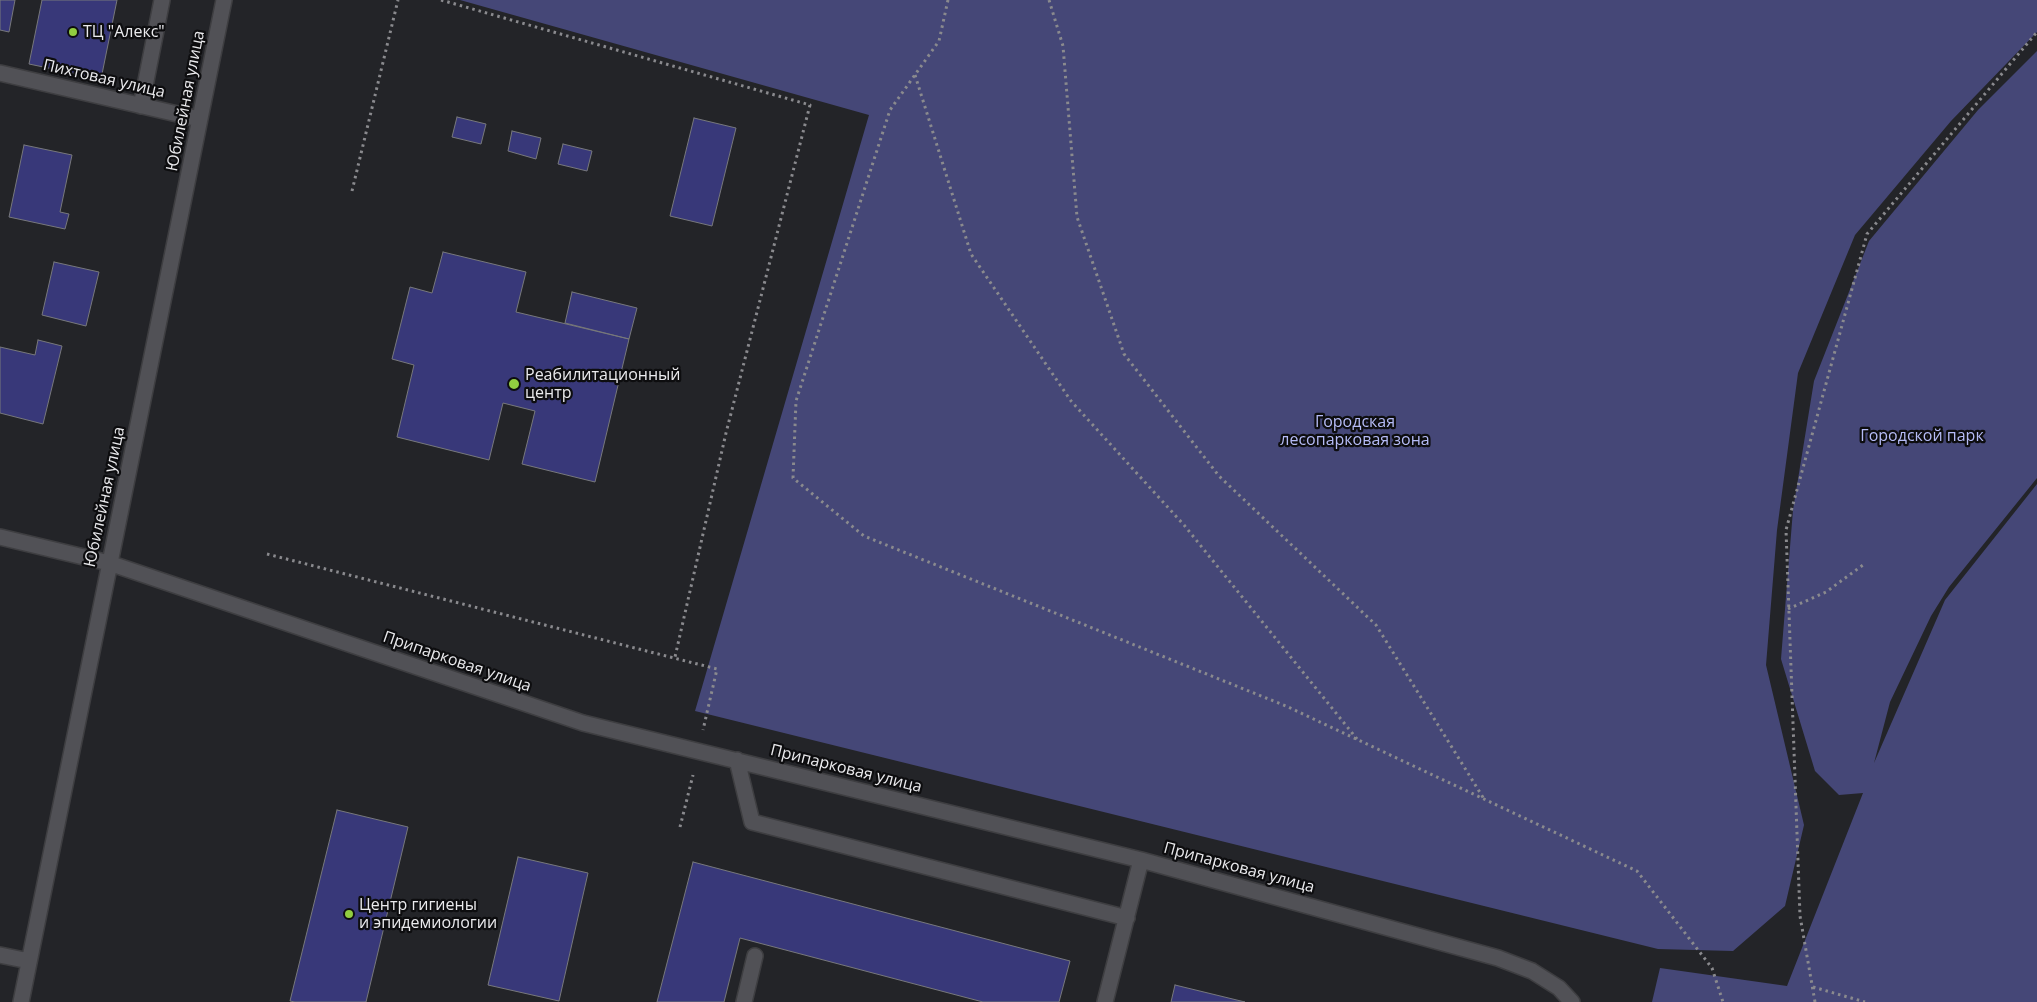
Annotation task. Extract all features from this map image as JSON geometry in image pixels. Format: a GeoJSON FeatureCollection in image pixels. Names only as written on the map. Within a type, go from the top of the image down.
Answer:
{"type":"FeatureCollection","features":[{"type":"Feature","properties":{"kind":"street"},"geometry":{"type":"LineString","coordinates":[[141,106],[162,0]]}},
{"type":"Feature","properties":{"kind":"street","name":"Юбилейная улица"},"geometry":{"type":"LineString","coordinates":[[21,1002],[224,0]]}},
{"type":"Feature","properties":{"kind":"street","name":"Пихтовая улица"},"geometry":{"type":"LineString","coordinates":[[0,73],[200,119]]}},
{"type":"Feature","properties":{"kind":"street","name":"Припарковая улица"},"geometry":{"type":"LineString","coordinates":[[0,537],[109,563],[583,723],[1141,860],[1498,958],[1532,971],[1559,988],[1572,1002]]}},
{"type":"Feature","properties":{"kind":"street"},"geometry":{"type":"LineString","coordinates":[[737,760],[752,822],[1127,918]]}},
{"type":"Feature","properties":{"kind":"street"},"geometry":{"type":"LineString","coordinates":[[1105,1002],[1141,860]]}},
{"type":"Feature","properties":{"kind":"street"},"geometry":{"type":"LineString","coordinates":[[0,955],[29,961]]}},
{"type":"Feature","properties":{"kind":"street"},"geometry":{"type":"LineString","coordinates":[[744,1002],[755,956]]}},
{"type":"Feature","properties":{"kind":"path"},"geometry":{"type":"LineString","coordinates":[[352,191],[398,0]]}},
{"type":"Feature","properties":{"kind":"path"},"geometry":{"type":"LineString","coordinates":[[441,0],[810,105],[726,433],[675,657]]}},
{"type":"Feature","properties":{"kind":"path"},"geometry":{"type":"LineString","coordinates":[[948,0],[940,41],[890,110],[796,401],[793,478],[864,536],[1286,706],[1637,871],[1712,968],[1723,1002]]}},
{"type":"Feature","properties":{"kind":"path"},"geometry":{"type":"LineString","coordinates":[[1049,0],[1063,46],[1076,218],[1124,354],[1219,476],[1376,624],[1484,799]]}},
{"type":"Feature","properties":{"kind":"path"},"geometry":{"type":"LineString","coordinates":[[1815,1002],[1800,916],[1786,530],[1866,234],[2037,32]]}},
{"type":"Feature","properties":{"kind":"path"},"geometry":{"type":"LineString","coordinates":[[914,76],[971,254],[1071,401],[1184,525],[1357,739]]}},
{"type":"Feature","properties":{"kind":"path"},"geometry":{"type":"LineString","coordinates":[[267,554],[717,669],[680,827]]}},
{"type":"Feature","properties":{"kind":"path"},"geometry":{"type":"LineString","coordinates":[[1788,609],[1826,592],[1863,565]]}},
{"type":"Feature","properties":{"kind":"path"},"geometry":{"type":"LineString","coordinates":[[1812,987],[1865,1002]]}},
{"type":"Feature","properties":{"kind":"green space","name":"Городская лесопарковая зона"},"geometry":{"type":"Polygon","coordinates":[[[460,0],[2037,0],[2037,32],[1951,121],[1855,235],[1798,373],[1777,530],[1766,665],[1804,825],[1785,906],[1733,951],[1658,949],[695,711],[869,115],[460,0]]]}},
{"type":"Feature","properties":{"kind":"green space","name":"Городской парк"},"geometry":{"type":"Polygon","coordinates":[[[2037,51],[2037,478],[1949,587],[1931,616],[1890,702],[1874,763],[1945,600],[2037,484],[2037,1002],[1652,1002],[1660,968],[1787,986],[1863,793],[1839,795],[1815,771],[1781,659],[1793,510],[1814,381],[1869,241],[1978,110],[2037,51]]]}},
{"type":"Feature","properties":{"kind":"building"},"geometry":{"type":"Polygon","coordinates":[[[0,0],[15,0],[9,32],[0,30],[0,0]]]}},
{"type":"Feature","properties":{"kind":"building","name":"ТЦ \"Алекс\""},"geometry":{"type":"Polygon","coordinates":[[[42,0],[117,0],[101,79],[29,64],[42,0]]]}},
{"type":"Feature","properties":{"kind":"building"},"geometry":{"type":"Polygon","coordinates":[[[457,117],[486,124],[481,144],[452,137],[457,117]]]}},
{"type":"Feature","properties":{"kind":"building"},"geometry":{"type":"Polygon","coordinates":[[[694,118],[736,128],[712,226],[670,216],[694,118]]]}},
{"type":"Feature","properties":{"kind":"building"},"geometry":{"type":"Polygon","coordinates":[[[512,131],[541,138],[536,159],[508,151],[512,131]]]}},
{"type":"Feature","properties":{"kind":"building"},"geometry":{"type":"Polygon","coordinates":[[[563,144],[592,151],[587,171],[558,164],[563,144]]]}},
{"type":"Feature","properties":{"kind":"building"},"geometry":{"type":"Polygon","coordinates":[[[24,145],[72,155],[60,212],[69,214],[65,229],[9,217],[24,145]]]}},
{"type":"Feature","properties":{"kind":"building","name":"Реабилитационный центр"},"geometry":{"type":"Polygon","coordinates":[[[443,252],[526,272],[516,312],[629,339],[595,482],[522,464],[535,411],[503,403],[489,460],[397,437],[414,365],[392,359],[410,287],[432,293],[443,252]]]}},
{"type":"Feature","properties":{"kind":"building"},"geometry":{"type":"Polygon","coordinates":[[[54,262],[99,272],[86,326],[42,315],[54,262]]]}},
{"type":"Feature","properties":{"kind":"building"},"geometry":{"type":"Polygon","coordinates":[[[572,292],[637,308],[629,339],[565,323],[572,292]]]}},
{"type":"Feature","properties":{"kind":"building"},"geometry":{"type":"Polygon","coordinates":[[[38,340],[62,346],[43,424],[0,413],[0,347],[35,355],[38,340]]]}},
{"type":"Feature","properties":{"kind":"building","name":"Центр гигиены и эпидемиологии"},"geometry":{"type":"Polygon","coordinates":[[[337,810],[408,827],[366,1002],[290,1001],[337,810]]]}},
{"type":"Feature","properties":{"kind":"building"},"geometry":{"type":"Polygon","coordinates":[[[518,857],[588,873],[559,1001],[488,985],[518,857]]]}},
{"type":"Feature","properties":{"kind":"building"},"geometry":{"type":"Polygon","coordinates":[[[693,862],[1070,961],[1059,1002],[983,1002],[740,938],[724,1002],[657,1002],[693,862]]]}},
{"type":"Feature","properties":{"kind":"building"},"geometry":{"type":"Polygon","coordinates":[[[1175,985],[1245,1002],[1171,1002],[1175,985]]]}},
{"type":"Feature","properties":{"kind":"place","name":"ТЦ \"Алекс\""},"geometry":{"type":"Point","coordinates":[73,32]}},
{"type":"Feature","properties":{"kind":"place","name":"Реабилитационный центр"},"geometry":{"type":"Point","coordinates":[514,384]}},
{"type":"Feature","properties":{"kind":"place","name":"Центр гигиены и эпидемиологии"},"geometry":{"type":"Point","coordinates":[349,914]}}]}
